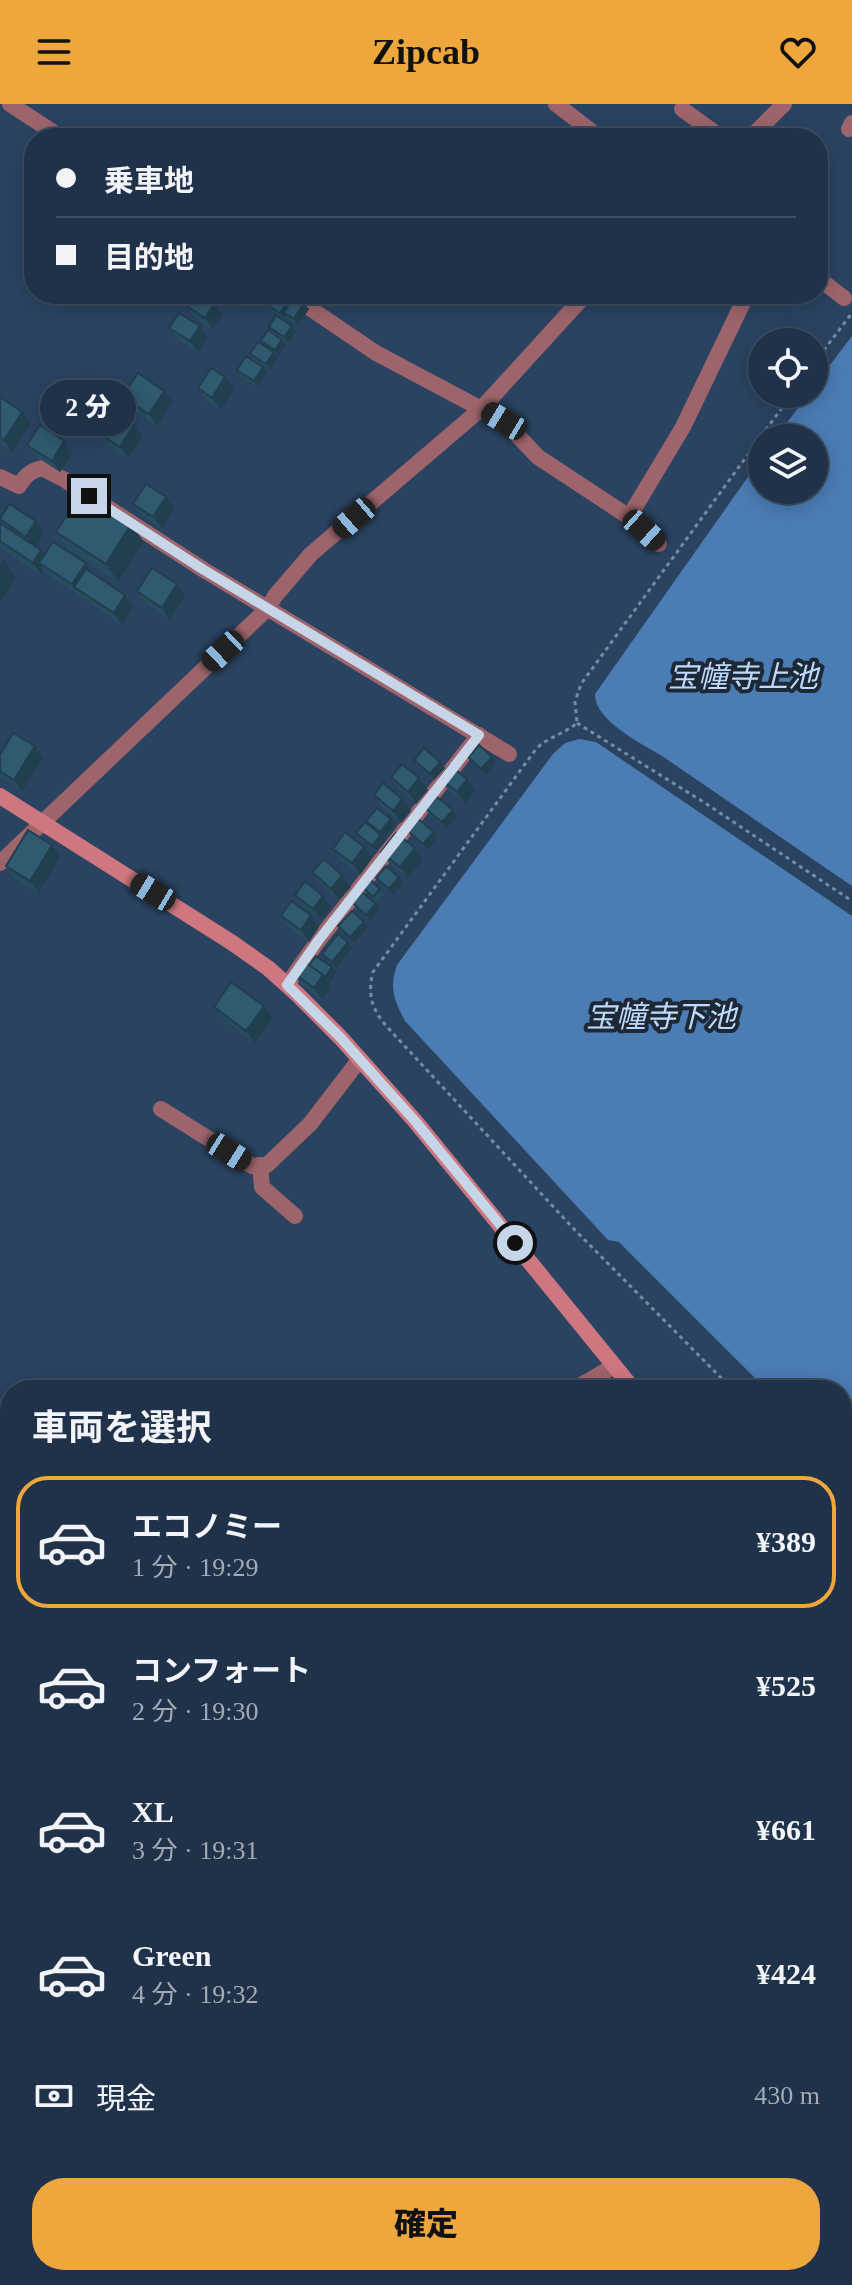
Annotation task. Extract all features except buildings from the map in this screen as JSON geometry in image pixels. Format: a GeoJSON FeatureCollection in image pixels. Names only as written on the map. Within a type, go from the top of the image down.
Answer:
{"type":"FeatureCollection","features":[{"type":"Feature","properties":{"kind":"street"},"geometry":{"type":"LineString","coordinates":[[10,104],[47,128]]}},
{"type":"Feature","properties":{"kind":"street"},"geometry":{"type":"LineString","coordinates":[[556,104],[587,128]]}},
{"type":"Feature","properties":{"kind":"street"},"geometry":{"type":"LineString","coordinates":[[760,128],[784,104]]}},
{"type":"Feature","properties":{"kind":"street"},"geometry":{"type":"LineString","coordinates":[[682,109],[708,128]]}},
{"type":"Feature","properties":{"kind":"street"},"geometry":{"type":"LineString","coordinates":[[828,287],[848,306]]}},
{"type":"Feature","properties":{"kind":"street"},"geometry":{"type":"LineString","coordinates":[[304,304],[376,353],[504,421],[538,457],[629,517],[659,544]]}},
{"type":"Feature","properties":{"kind":"street"},"geometry":{"type":"LineString","coordinates":[[0,863],[268,608],[311,554],[482,408],[577,304]]}},
{"type":"Feature","properties":{"kind":"street"},"geometry":{"type":"LineString","coordinates":[[629,517],[683,427],[742,304]]}},
{"type":"Feature","properties":{"kind":"street"},"geometry":{"type":"LineString","coordinates":[[0,477],[19,486],[25,476],[42,468],[65,480],[509,754]]}},
{"type":"Feature","properties":{"kind":"street"},"geometry":{"type":"LineString","coordinates":[[287,985],[479,735]]}},
{"type":"Feature","properties":{"kind":"street"},"geometry":{"type":"LineString","coordinates":[[0,796],[231,942],[287,985],[360,1059],[415,1121],[626,1380]]}},
{"type":"Feature","properties":{"kind":"street"},"geometry":{"type":"LineString","coordinates":[[161,1109],[252,1166],[267,1165],[310,1124],[360,1059]]}},
{"type":"Feature","properties":{"kind":"street"},"geometry":{"type":"LineString","coordinates":[[260,1165],[262,1187],[295,1216]]}},
{"type":"Feature","properties":{"kind":"street"},"geometry":{"type":"LineString","coordinates":[[590,1380],[614,1366]]}},
{"type":"Feature","properties":{"kind":"path"},"geometry":{"type":"LineString","coordinates":[[828,340],[848,306]]}},
{"type":"Feature","properties":{"kind":"path"},"geometry":{"type":"LineString","coordinates":[[577,723],[575,702],[581,684],[782,408]]}},
{"type":"Feature","properties":{"kind":"path"},"geometry":{"type":"LineString","coordinates":[[577,723],[852,901]]}},
{"type":"Feature","properties":{"kind":"path"},"geometry":{"type":"LineString","coordinates":[[577,723],[544,742],[496,804],[373,972],[369,986],[372,1003],[378,1016],[572,1227],[723,1380]]}},
{"type":"Feature","properties":{"kind":"water","name":"宝幢寺上池"},"geometry":{"type":"Polygon","coordinates":[[[852,336],[852,886],[610,722],[597,704],[595,694],[748,477],[748,504],[828,504],[828,424],[786,424],[798,408],[828,408],[828,368],[852,336]]]}},
{"type":"Feature","properties":{"kind":"water","name":"宝幢寺下池"},"geometry":{"type":"Polygon","coordinates":[[[580,739],[596,742],[852,916],[852,1380],[757,1380],[619,1242],[608,1240],[405,1021],[393,987],[397,965],[553,754],[565,743],[580,739]]]}},
{"type":"Feature","properties":{"kind":"route"},"geometry":{"type":"LineString","coordinates":[[89,496],[204,570],[479,735],[287,985],[340,1037],[415,1121],[515,1243]]}}]}
